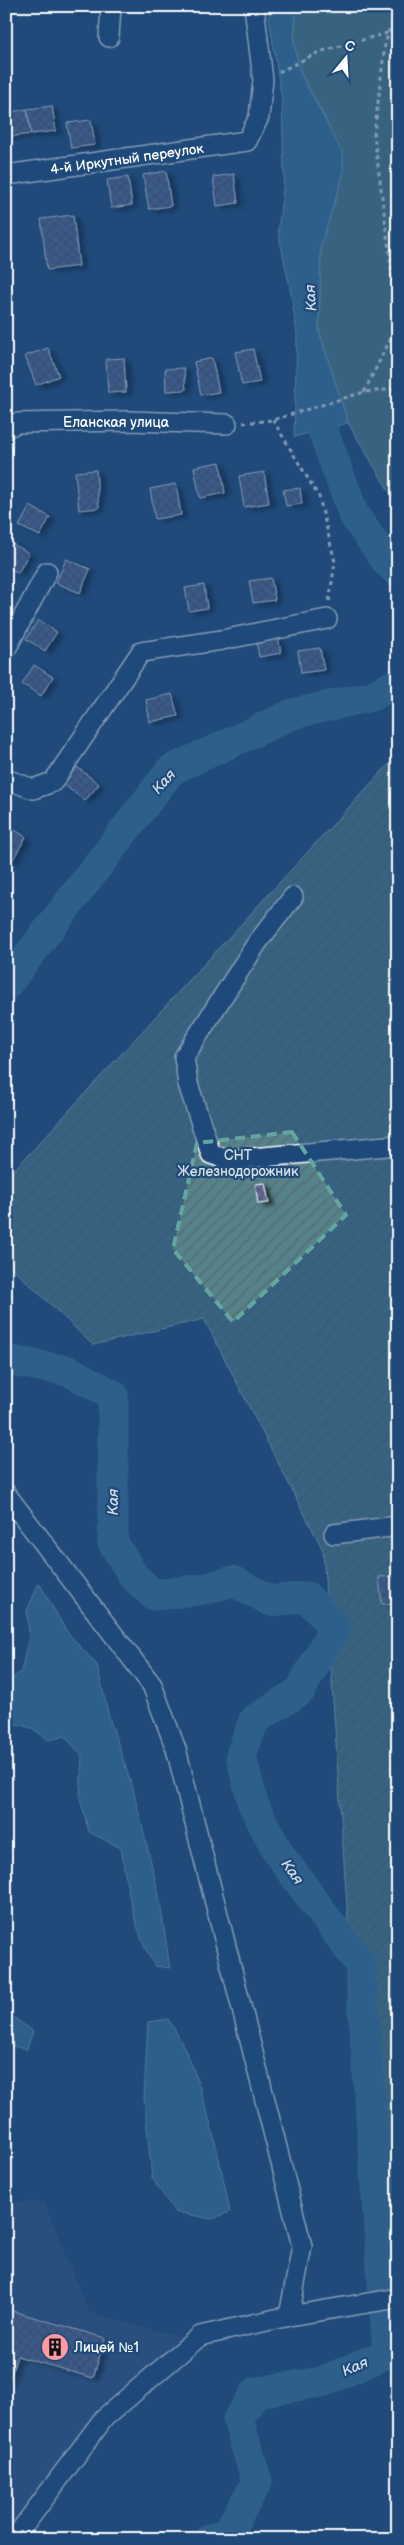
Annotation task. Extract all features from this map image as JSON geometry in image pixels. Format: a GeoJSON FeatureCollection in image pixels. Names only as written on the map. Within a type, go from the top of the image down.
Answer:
{"type":"FeatureCollection","features":[{"type":"Feature","properties":{"kind":"street"},"geometry":{"type":"LineString","coordinates":[[109,37],[111,6]]}},
{"type":"Feature","properties":{"kind":"street"},"geometry":{"type":"LineString","coordinates":[[254,6],[263,80]]}},
{"type":"Feature","properties":{"kind":"street","name":"4-й Иркутный переулок"},"geometry":{"type":"LineString","coordinates":[[6,174],[247,141],[259,117],[263,80]]}},
{"type":"Feature","properties":{"kind":"street","name":"Еланская улица"},"geometry":{"type":"LineString","coordinates":[[6,428],[17,423],[128,421],[227,424]]}},
{"type":"Feature","properties":{"kind":"street"},"geometry":{"type":"LineString","coordinates":[[6,649],[47,572]]}},
{"type":"Feature","properties":{"kind":"street"},"geometry":{"type":"LineString","coordinates":[[6,779],[33,789],[53,782],[141,652],[222,640],[327,619]]}},
{"type":"Feature","properties":{"kind":"street"},"geometry":{"type":"LineString","coordinates":[[293,897],[257,943],[184,1058],[188,1084],[211,1154],[229,1160],[398,1145]]}},
{"type":"Feature","properties":{"kind":"street"},"geometry":{"type":"LineString","coordinates":[[6,1494],[152,1685],[176,1749],[302,2246],[289,2316]]}},
{"type":"Feature","properties":{"kind":"street"},"geometry":{"type":"LineString","coordinates":[[334,1534],[398,1526]]}},
{"type":"Feature","properties":{"kind":"street"},"geometry":{"type":"LineString","coordinates":[[14,2539],[104,2418],[200,2336],[289,2316],[398,2298]]}},
{"type":"Feature","properties":{"kind":"path"},"geometry":{"type":"LineString","coordinates":[[364,392],[398,322],[374,135],[389,34],[397,6]]}},
{"type":"Feature","properties":{"kind":"path"},"geometry":{"type":"LineString","coordinates":[[263,80],[319,52],[398,30]]}},
{"type":"Feature","properties":{"kind":"path"},"geometry":{"type":"LineString","coordinates":[[227,424],[273,420],[364,392],[398,389]]}},
{"type":"Feature","properties":{"kind":"path"},"geometry":{"type":"LineString","coordinates":[[273,420],[319,497],[335,562],[327,619]]}},
{"type":"Feature","properties":{"kind":"highlighted area"},"geometry":{"type":"Polygon","coordinates":[[[292,1132],[346,1215],[233,1322],[173,1249],[197,1143],[292,1132]]]}},
{"type":"Feature","properties":{"kind":"shaded area"},"geometry":{"type":"Polygon","coordinates":[[[6,2202],[44,2202],[89,2312],[183,2338],[100,2405],[6,2534],[6,2202]]]}},
{"type":"Feature","properties":{"kind":"green space"},"geometry":{"type":"Polygon","coordinates":[[[296,6],[398,6],[398,506],[348,423],[319,331],[321,244],[343,176],[324,116],[300,72],[294,42],[296,6]]]}},
{"type":"Feature","properties":{"kind":"green space","name":"СНТ Железнодорожник"},"geometry":{"type":"Polygon","coordinates":[[[398,754],[398,2247],[370,2249],[323,1550],[204,1319],[93,1345],[6,1262],[6,1179],[398,754]]]}},
{"type":"Feature","properties":{"kind":"water"},"geometry":{"type":"Polygon","coordinates":[[[270,6],[296,6],[294,42],[300,72],[343,154],[343,176],[321,244],[319,331],[348,423],[294,437],[297,334],[291,293],[278,231],[284,179],[282,101],[269,18],[270,6]]]}},
{"type":"Feature","properties":{"kind":"water"},"geometry":{"type":"Polygon","coordinates":[[[39,1583],[67,1632],[97,1665],[109,1717],[133,1789],[159,1895],[170,1968],[155,1966],[142,1940],[132,1909],[121,1848],[89,1832],[80,1798],[82,1756],[65,1736],[49,1740],[32,1728],[6,1721],[6,1683],[21,1672],[29,1635],[27,1611],[39,1583]]]}},
{"type":"Feature","properties":{"kind":"water"},"geometry":{"type":"Polygon","coordinates":[[[6,2012],[33,2031],[27,2049],[6,2045],[6,2012]]]}},
{"type":"Feature","properties":{"kind":"water"},"geometry":{"type":"Polygon","coordinates":[[[168,2019],[180,2039],[199,2086],[220,2164],[230,2212],[212,2219],[175,2212],[152,2178],[144,2098],[148,2022],[168,2019]]]}},
{"type":"Feature","properties":{"kind":"building"},"geometry":{"type":"Polygon","coordinates":[[[70,6],[90,6],[90,9],[71,11],[70,6]]]}},
{"type":"Feature","properties":{"kind":"building"},"geometry":{"type":"Polygon","coordinates":[[[52,106],[56,131],[31,134],[27,109],[52,106]]]}},
{"type":"Feature","properties":{"kind":"building"},"geometry":{"type":"Polygon","coordinates":[[[27,109],[31,134],[7,137],[6,113],[27,109]]]}},
{"type":"Feature","properties":{"kind":"building"},"geometry":{"type":"Polygon","coordinates":[[[91,120],[95,145],[71,148],[67,123],[91,120]]]}},
{"type":"Feature","properties":{"kind":"building"},"geometry":{"type":"Polygon","coordinates":[[[166,171],[171,206],[149,209],[143,175],[166,171]]]}},
{"type":"Feature","properties":{"kind":"building"},"geometry":{"type":"Polygon","coordinates":[[[234,174],[238,203],[217,206],[213,177],[234,174]]]}},
{"type":"Feature","properties":{"kind":"building"},"geometry":{"type":"Polygon","coordinates":[[[128,177],[132,205],[111,208],[107,180],[128,177]]]}},
{"type":"Feature","properties":{"kind":"building"},"geometry":{"type":"Polygon","coordinates":[[[73,215],[79,266],[47,270],[41,219],[73,215]]]}},
{"type":"Feature","properties":{"kind":"building"},"geometry":{"type":"Polygon","coordinates":[[[48,348],[59,376],[36,385],[25,356],[48,348]]]}},
{"type":"Feature","properties":{"kind":"building"},"geometry":{"type":"Polygon","coordinates":[[[253,349],[260,382],[242,385],[235,352],[253,349]]]}},
{"type":"Feature","properties":{"kind":"building"},"geometry":{"type":"Polygon","coordinates":[[[124,358],[126,392],[108,393],[106,359],[124,358]]]}},
{"type":"Feature","properties":{"kind":"building"},"geometry":{"type":"Polygon","coordinates":[[[212,358],[219,392],[201,395],[194,362],[212,358]]]}},
{"type":"Feature","properties":{"kind":"building"},"geometry":{"type":"Polygon","coordinates":[[[184,368],[186,390],[166,391],[165,369],[184,368]]]}},
{"type":"Feature","properties":{"kind":"building"},"geometry":{"type":"Polygon","coordinates":[[[220,462],[225,493],[200,498],[194,467],[220,462]]]}},
{"type":"Feature","properties":{"kind":"building"},"geometry":{"type":"Polygon","coordinates":[[[96,470],[99,508],[79,510],[75,472],[96,470]]]}},
{"type":"Feature","properties":{"kind":"building"},"geometry":{"type":"Polygon","coordinates":[[[264,472],[269,503],[244,507],[239,476],[264,472]]]}},
{"type":"Feature","properties":{"kind":"building"},"geometry":{"type":"Polygon","coordinates":[[[176,484],[181,515],[155,519],[150,489],[176,484]]]}},
{"type":"Feature","properties":{"kind":"building"},"geometry":{"type":"Polygon","coordinates":[[[300,488],[302,504],[286,506],[283,490],[300,488]]]}},
{"type":"Feature","properties":{"kind":"building"},"geometry":{"type":"Polygon","coordinates":[[[30,506],[50,517],[40,536],[19,526],[30,506]]]}},
{"type":"Feature","properties":{"kind":"building"},"geometry":{"type":"Polygon","coordinates":[[[9,542],[29,553],[18,573],[6,566],[6,547],[9,542]]]}},
{"type":"Feature","properties":{"kind":"building"},"geometry":{"type":"Polygon","coordinates":[[[66,559],[90,569],[80,593],[56,583],[66,559]]]}},
{"type":"Feature","properties":{"kind":"building"},"geometry":{"type":"Polygon","coordinates":[[[271,578],[275,600],[253,603],[249,581],[271,578]]]}},
{"type":"Feature","properties":{"kind":"building"},"geometry":{"type":"Polygon","coordinates":[[[204,585],[207,608],[189,611],[185,588],[204,585]]]}},
{"type":"Feature","properties":{"kind":"building"},"geometry":{"type":"Polygon","coordinates":[[[38,620],[57,632],[45,651],[26,639],[38,620]]]}},
{"type":"Feature","properties":{"kind":"building"},"geometry":{"type":"Polygon","coordinates":[[[278,636],[281,653],[259,657],[256,640],[278,636]]]}},
{"type":"Feature","properties":{"kind":"building"},"geometry":{"type":"Polygon","coordinates":[[[320,648],[324,670],[301,673],[298,651],[320,648]]]}},
{"type":"Feature","properties":{"kind":"building"},"geometry":{"type":"Polygon","coordinates":[[[34,665],[53,677],[41,696],[22,684],[34,665]]]}},
{"type":"Feature","properties":{"kind":"building"},"geometry":{"type":"Polygon","coordinates":[[[172,694],[178,716],[150,722],[146,700],[172,694]]]}},
{"type":"Feature","properties":{"kind":"building"},"geometry":{"type":"Polygon","coordinates":[[[77,767],[99,784],[85,801],[63,784],[77,767]]]}},
{"type":"Feature","properties":{"kind":"building"},"geometry":{"type":"Polygon","coordinates":[[[7,825],[26,837],[12,861],[6,857],[7,825]]]}},
{"type":"Feature","properties":{"kind":"building"},"geometry":{"type":"Polygon","coordinates":[[[265,1183],[269,1203],[258,1204],[255,1184],[265,1183]]]}},
{"type":"Feature","properties":{"kind":"building"},"geometry":{"type":"Polygon","coordinates":[[[398,1576],[398,1603],[382,1604],[379,1577],[398,1576]]]}},
{"type":"Feature","properties":{"kind":"building","name":"Лицей №1"},"geometry":{"type":"Polygon","coordinates":[[[6,2309],[105,2338],[93,2378],[17,2356],[6,2392],[6,2309]]]}},
{"type":"Feature","properties":{"kind":"waterway","name":"Кая"},"geometry":{"type":"LineString","coordinates":[[317,387],[320,423],[354,515],[387,562],[398,572]]}},
{"type":"Feature","properties":{"kind":"waterway","name":"Кая"},"geometry":{"type":"LineString","coordinates":[[6,985],[171,770],[293,714],[372,696],[398,683]]}},
{"type":"Feature","properties":{"kind":"waterway","name":"Кая"},"geometry":{"type":"LineString","coordinates":[[6,1360],[69,1371],[113,1395],[113,1543],[134,1577],[154,1595],[204,1589],[233,1581],[271,1601],[307,1597],[334,1628],[300,1691],[254,1720],[241,1755],[253,1804],[279,1854],[360,1964],[388,2353],[322,2382],[256,2392],[238,2419],[257,2482],[227,2534],[209,2539]]}},
{"type":"Feature","properties":{"kind":"place","name":"Лицей №1"},"geometry":{"type":"Point","coordinates":[55,2347]}}]}
